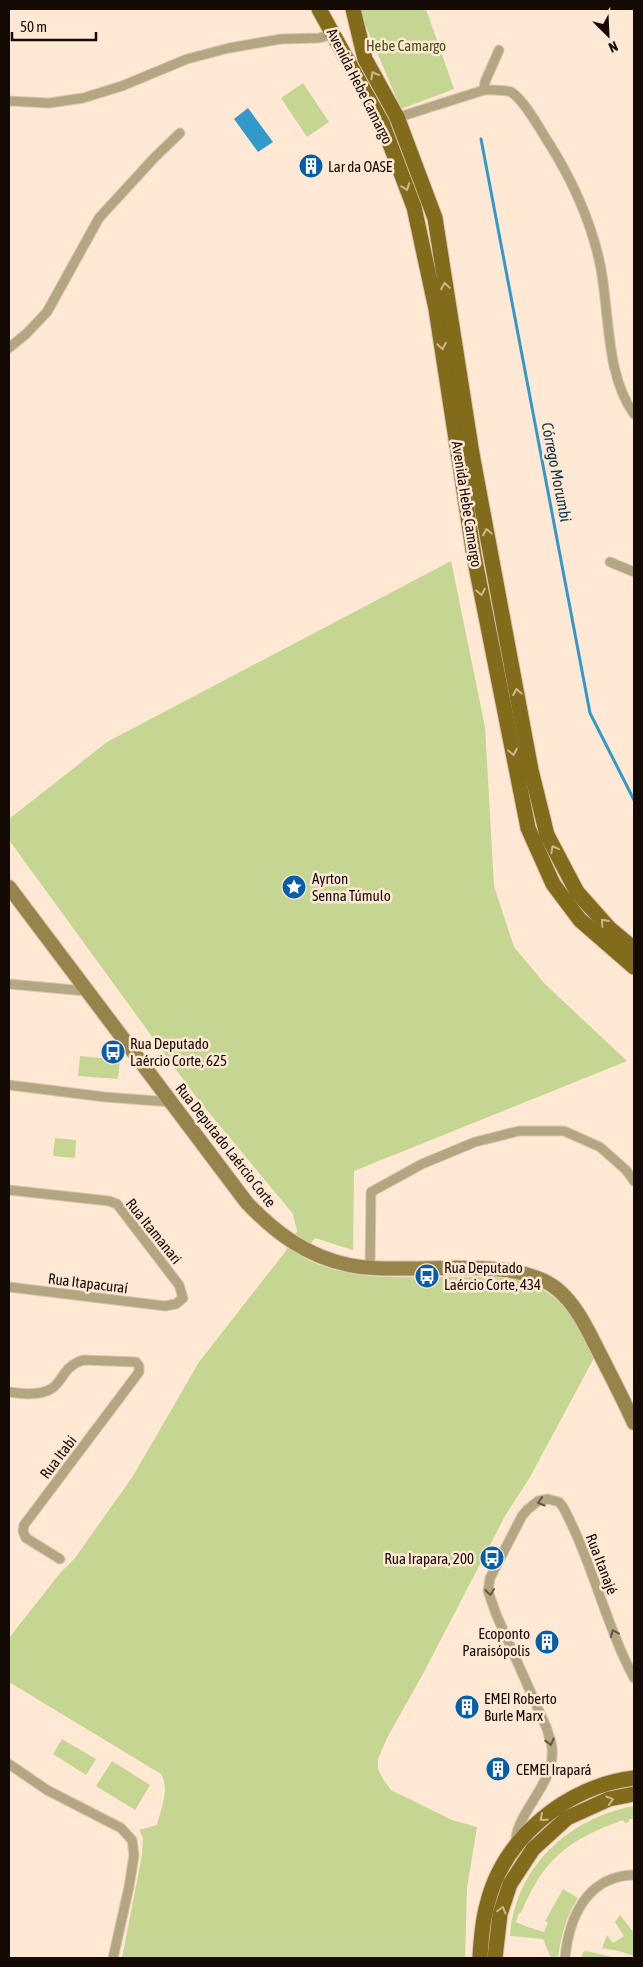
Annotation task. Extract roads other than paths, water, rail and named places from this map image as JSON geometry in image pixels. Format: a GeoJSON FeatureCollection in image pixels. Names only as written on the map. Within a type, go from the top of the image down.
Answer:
{"type":"FeatureCollection","features":[{"type":"Feature","properties":{"kind":"main road","name":"Avenida Hebe Camargo"},"geometry":{"type":"LineString","coordinates":[[353,9],[365,59],[397,117],[435,218],[472,454],[531,770],[547,835],[577,892],[609,928],[634,949]]}},
{"type":"Feature","properties":{"kind":"main road","name":"Avenida Hebe Camargo"},"geometry":{"type":"LineString","coordinates":[[326,21],[382,124],[414,207],[436,309],[474,556],[528,828],[553,884],[580,920],[634,967]]}},
{"type":"Feature","properties":{"kind":"main road"},"geometry":{"type":"LineString","coordinates":[[480,1958],[487,1904],[498,1876],[516,1846],[549,1813],[583,1791],[634,1778]]}},
{"type":"Feature","properties":{"kind":"main road"},"geometry":{"type":"LineString","coordinates":[[495,1958],[500,1914],[510,1884],[533,1848],[567,1818],[609,1799],[634,1794]]}},
{"type":"Feature","properties":{"kind":"street"},"geometry":{"type":"LineString","coordinates":[[9,101],[49,103],[83,98],[122,86],[187,59],[221,50],[281,39],[319,38],[326,21]]}},
{"type":"Feature","properties":{"kind":"street"},"geometry":{"type":"LineString","coordinates":[[484,90],[485,82],[499,50]]}},
{"type":"Feature","properties":{"kind":"street"},"geometry":{"type":"LineString","coordinates":[[382,124],[397,117],[484,90],[510,91],[519,100],[535,121],[572,181],[586,213],[600,265],[616,378],[634,414]]}},
{"type":"Feature","properties":{"kind":"street"},"geometry":{"type":"LineString","coordinates":[[9,348],[26,334],[47,312],[99,218],[180,133]]}},
{"type":"Feature","properties":{"kind":"street"},"geometry":{"type":"LineString","coordinates":[[610,562],[634,572]]}},
{"type":"Feature","properties":{"kind":"street","name":"Rua Deputado Laércio Corte"},"geometry":{"type":"LineString","coordinates":[[9,887],[246,1203],[270,1227],[312,1253],[348,1265],[370,1268],[513,1270],[539,1279],[557,1289],[582,1319],[634,1423]]}},
{"type":"Feature","properties":{"kind":"street"},"geometry":{"type":"LineString","coordinates":[[9,984],[86,991]]}},
{"type":"Feature","properties":{"kind":"street"},"geometry":{"type":"LineString","coordinates":[[10,1087],[171,1102]]}},
{"type":"Feature","properties":{"kind":"street"},"geometry":{"type":"LineString","coordinates":[[370,1268],[371,1192],[422,1164],[475,1142],[518,1132],[564,1131],[600,1147],[626,1170],[634,1181]]}},
{"type":"Feature","properties":{"kind":"street","name":"Rua Itamanari"},"geometry":{"type":"LineString","coordinates":[[9,1190],[109,1201],[117,1204],[179,1285],[183,1298],[176,1304],[165,1306]]}},
{"type":"Feature","properties":{"kind":"street","name":"Rua Itapacuraí"},"geometry":{"type":"LineString","coordinates":[[9,1288],[165,1306]]}},
{"type":"Feature","properties":{"kind":"street","name":"Rua Itabi"},"geometry":{"type":"LineString","coordinates":[[9,1392],[36,1393],[52,1388],[71,1365],[83,1360],[136,1362],[139,1366],[139,1372],[24,1525],[23,1531],[26,1538],[60,1559]]}},
{"type":"Feature","properties":{"kind":"street","name":"Rua Itanajé"},"geometry":{"type":"LineString","coordinates":[[516,1846],[514,1835],[545,1780],[551,1763],[552,1748],[546,1729],[496,1614],[488,1591],[490,1578],[522,1516],[538,1501],[554,1499],[560,1502],[571,1521],[634,1678]]}},
{"type":"Feature","properties":{"kind":"street"},"geometry":{"type":"LineString","coordinates":[[9,1764],[47,1790],[121,1828],[132,1840],[134,1855],[129,1887],[113,1958]]}},
{"type":"Feature","properties":{"kind":"street"},"geometry":{"type":"LineString","coordinates":[[565,1958],[566,1944],[580,1904],[588,1894],[600,1885],[615,1878],[634,1875]]}},
{"type":"Feature","properties":{"kind":"water"},"geometry":{"type":"Polygon","coordinates":[[[248,108],[273,142],[258,152],[234,119],[248,108]]]}},
{"type":"Feature","properties":{"kind":"waterway","name":"Córrego Morumbi"},"geometry":{"type":"LineString","coordinates":[[481,139],[590,713],[634,800]]}},
{"type":"Feature","properties":{"kind":"place","name":"Lar da OASE"},"geometry":{"type":"Point","coordinates":[311,166]}},
{"type":"Feature","properties":{"kind":"place","name":"Ayrton Senna Túmulo"},"geometry":{"type":"Point","coordinates":[294,887]}},
{"type":"Feature","properties":{"kind":"place","name":"Rua Deputado Laércio Corte, 625"},"geometry":{"type":"Point","coordinates":[113,1052]}},
{"type":"Feature","properties":{"kind":"place","name":"Rua Deputado Laércio Corte, 434"},"geometry":{"type":"Point","coordinates":[427,1276]}},
{"type":"Feature","properties":{"kind":"place","name":"Rua Irapara, 200"},"geometry":{"type":"Point","coordinates":[492,1558]}},
{"type":"Feature","properties":{"kind":"place","name":"Ecoponto Paraisópolis"},"geometry":{"type":"Point","coordinates":[547,1642]}},
{"type":"Feature","properties":{"kind":"place","name":"EMEI Roberto Burle Marx"},"geometry":{"type":"Point","coordinates":[467,1707]}},
{"type":"Feature","properties":{"kind":"place","name":"CEMEI Irapará"},"geometry":{"type":"Point","coordinates":[498,1769]}},
{"type":"Feature","properties":{"kind":"park label","name":"Hebe Camargo"},"geometry":{"type":"Point","coordinates":[406,45]}}]}
